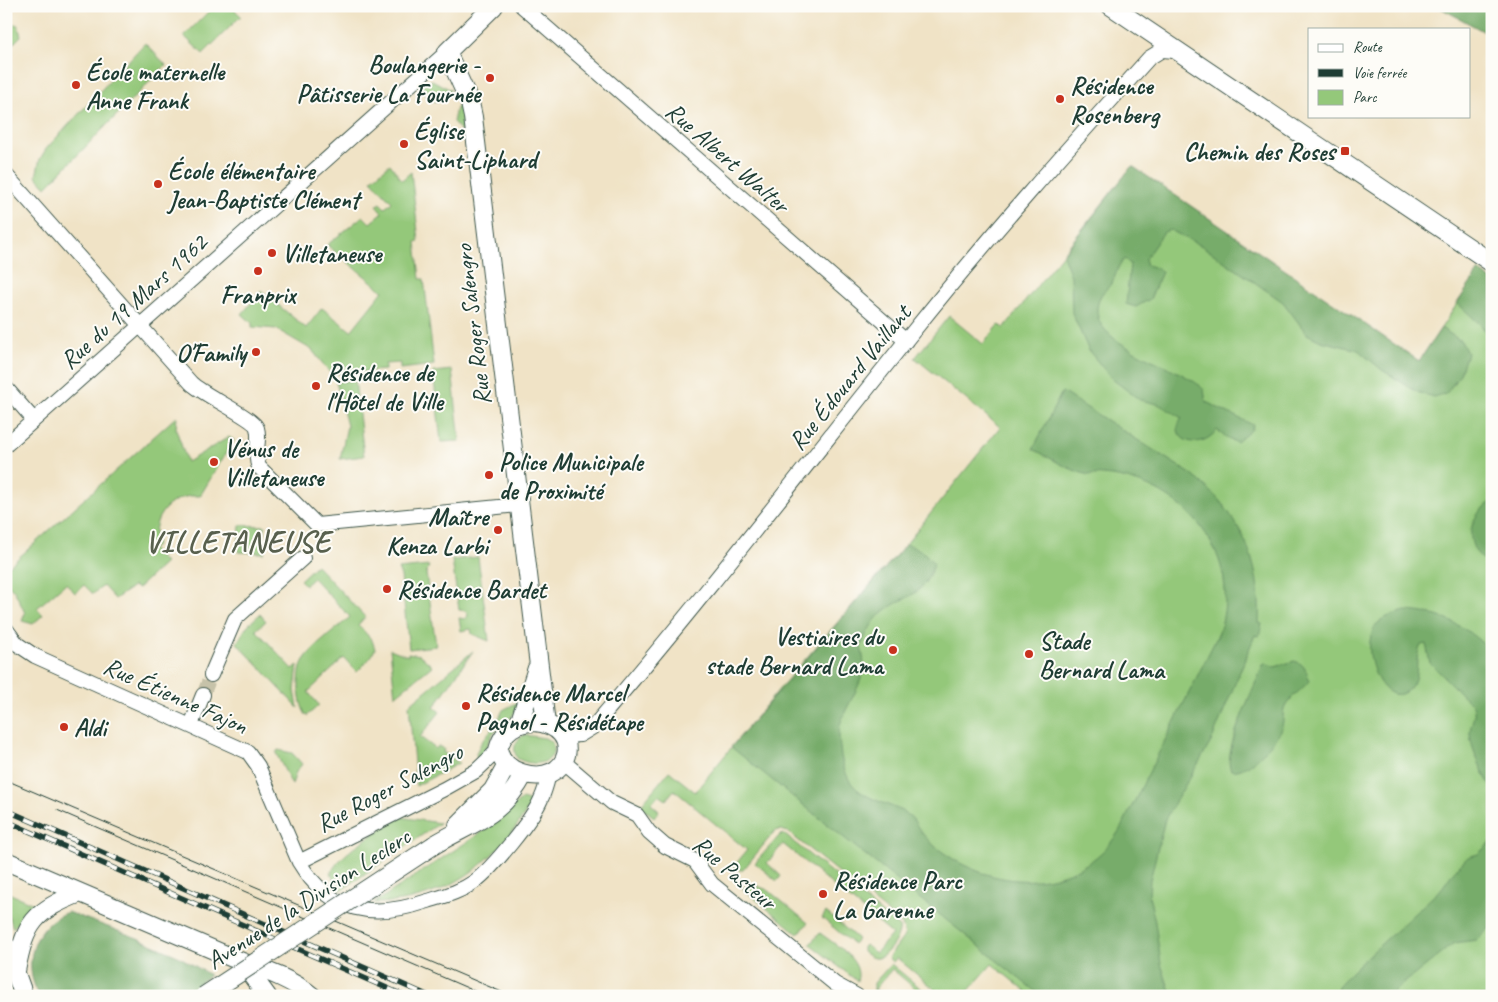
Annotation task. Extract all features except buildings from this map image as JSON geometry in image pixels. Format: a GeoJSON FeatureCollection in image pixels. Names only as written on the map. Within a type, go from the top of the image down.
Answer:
{"type":"FeatureCollection","features":[{"type":"Feature","properties":{"kind":"street"},"geometry":{"type":"LineString","coordinates":[[447,52],[494,6]]}},
{"type":"Feature","properties":{"kind":"street","name":"Rue Albert Walter"},"geometry":{"type":"LineString","coordinates":[[522,6],[906,341]]}},
{"type":"Feature","properties":{"kind":"street"},"geometry":{"type":"LineString","coordinates":[[1111,6],[1175,51],[1492,263]]}},
{"type":"Feature","properties":{"kind":"street","name":"Rue Édouard Vaillant"},"geometry":{"type":"LineString","coordinates":[[564,736],[584,734],[599,720],[707,592],[906,341],[1008,218],[1149,58],[1162,50],[1175,51]]}},
{"type":"Feature","properties":{"kind":"street","name":"Rue du 19 Mars 1962"},"geometry":{"type":"LineString","coordinates":[[6,444],[447,52]]}},
{"type":"Feature","properties":{"kind":"street","name":"Rue Roger Salengro"},"geometry":{"type":"LineString","coordinates":[[447,52],[470,103],[473,116],[518,505],[546,724]]}},
{"type":"Feature","properties":{"kind":"street"},"geometry":{"type":"LineString","coordinates":[[6,175],[200,391],[253,421],[257,431],[256,454],[259,467],[317,524],[518,505]]}},
{"type":"Feature","properties":{"kind":"street"},"geometry":{"type":"LineString","coordinates":[[6,388],[34,420]]}},
{"type":"Feature","properties":{"kind":"street"},"geometry":{"type":"LineString","coordinates":[[211,675],[235,619],[303,558]]}},
{"type":"Feature","properties":{"kind":"street","name":"Rue Étienne Fajon"},"geometry":{"type":"LineString","coordinates":[[6,629],[17,644],[35,656],[191,725],[240,748],[254,757],[299,862],[308,876],[322,891],[361,911],[402,908],[445,896],[474,882],[506,848],[533,812],[541,799],[549,774]]}},
{"type":"Feature","properties":{"kind":"street","name":"Rue Roger Salengro"},"geometry":{"type":"LineString","coordinates":[[518,724],[538,662]]}},
{"type":"Feature","properties":{"kind":"street"},"geometry":{"type":"LineString","coordinates":[[191,725],[202,695]]}},
{"type":"Feature","properties":{"kind":"street"},"geometry":{"type":"LineString","coordinates":[[530,722],[546,724],[564,736],[567,745],[564,762],[549,774],[540,776],[524,774],[507,765],[498,750],[505,734],[518,724],[530,722]]}},
{"type":"Feature","properties":{"kind":"street","name":"Rue Roger Salengro"},"geometry":{"type":"LineString","coordinates":[[299,862],[476,771],[498,750]]}},
{"type":"Feature","properties":{"kind":"street","name":"Rue Pasteur"},"geometry":{"type":"LineString","coordinates":[[564,762],[612,803],[637,815],[649,832],[665,846],[695,861],[712,884],[835,984],[857,996]]}},
{"type":"Feature","properties":{"kind":"street","name":"Avenue de la Division Leclerc"},"geometry":{"type":"LineString","coordinates":[[437,844],[485,800],[507,765]]}},
{"type":"Feature","properties":{"kind":"street","name":"Avenue de la Division Leclerc"},"geometry":{"type":"LineString","coordinates":[[204,996],[437,844],[476,824],[493,812],[513,793],[524,774]]}},
{"type":"Feature","properties":{"kind":"street"},"geometry":{"type":"LineString","coordinates":[[6,861],[297,984],[313,996],[318,996]]}},
{"type":"Feature","properties":{"kind":"street"},"geometry":{"type":"LineString","coordinates":[[16,972],[22,940],[28,926],[57,903],[80,893]]}},
{"type":"Feature","properties":{"kind":"street"},"geometry":{"type":"LineString","coordinates":[[6,946],[24,996]]}},
{"type":"Feature","properties":{"kind":"street"},"geometry":{"type":"LineString","coordinates":[[242,962],[267,996]]}},
{"type":"Feature","properties":{"kind":"green space"},"geometry":{"type":"Polygon","coordinates":[[[214,6],[231,6],[241,16],[203,54],[184,36],[214,6]]]}},
{"type":"Feature","properties":{"kind":"green space"},"geometry":{"type":"Polygon","coordinates":[[[1437,6],[1492,6],[1492,36],[1437,6]]]}},
{"type":"Feature","properties":{"kind":"green space"},"geometry":{"type":"Polygon","coordinates":[[[6,22],[18,25],[21,36],[12,45],[6,43],[6,22]]]}},
{"type":"Feature","properties":{"kind":"green space"},"geometry":{"type":"Polygon","coordinates":[[[145,43],[166,65],[46,187],[36,176],[40,159],[46,149],[145,43]]]}},
{"type":"Feature","properties":{"kind":"green space"},"geometry":{"type":"Polygon","coordinates":[[[432,80],[451,90],[443,99],[435,102],[417,87],[432,80]]]}},
{"type":"Feature","properties":{"kind":"green space"},"geometry":{"type":"Polygon","coordinates":[[[462,103],[468,138],[453,122],[456,108],[462,103]]]}},
{"type":"Feature","properties":{"kind":"green space"},"geometry":{"type":"Polygon","coordinates":[[[390,164],[402,180],[411,172],[419,241],[416,242],[420,279],[424,279],[434,365],[400,369],[400,363],[385,364],[385,370],[331,374],[312,350],[276,329],[252,327],[252,323],[242,314],[261,291],[306,328],[322,308],[351,331],[383,291],[327,245],[363,216],[370,223],[382,213],[376,206],[380,203],[385,208],[392,202],[371,180],[390,164]]]}},
{"type":"Feature","properties":{"kind":"green space"},"geometry":{"type":"Polygon","coordinates":[[[1132,166],[1419,361],[1479,271],[1492,280],[1492,996],[1031,996],[992,964],[964,996],[943,996],[897,958],[893,962],[888,958],[905,935],[902,924],[788,832],[775,831],[743,870],[731,870],[747,850],[674,790],[666,800],[659,795],[651,804],[659,811],[654,817],[640,806],[669,771],[695,792],[780,688],[906,544],[1000,427],[915,358],[949,316],[983,344],[999,325],[1004,328],[1132,166]]]}},
{"type":"Feature","properties":{"kind":"green space"},"geometry":{"type":"Polygon","coordinates":[[[1132,166],[1419,361],[1441,328],[1461,341],[1467,353],[1460,374],[1446,394],[1433,397],[1417,392],[1382,370],[1358,350],[1321,341],[1307,334],[1283,302],[1202,246],[1170,230],[1164,232],[1145,259],[1147,265],[1162,272],[1150,299],[1136,307],[1126,304],[1130,264],[1125,259],[1120,264],[1112,282],[1102,293],[1099,300],[1098,316],[1105,330],[1119,342],[1192,380],[1204,390],[1206,402],[1253,425],[1252,429],[1237,442],[1230,440],[1217,430],[1201,441],[1194,442],[1181,437],[1178,432],[1178,425],[1182,418],[1158,404],[1140,400],[1112,379],[1089,351],[1072,313],[1071,276],[1063,255],[1132,166]]]}},
{"type":"Feature","properties":{"kind":"green space"},"geometry":{"type":"Polygon","coordinates":[[[1479,271],[1492,280],[1492,342],[1481,325],[1457,303],[1479,271]]]}},
{"type":"Feature","properties":{"kind":"green space"},"geometry":{"type":"Polygon","coordinates":[[[452,370],[460,441],[441,442],[433,372],[452,370]]]}},
{"type":"Feature","properties":{"kind":"green space"},"geometry":{"type":"Polygon","coordinates":[[[355,380],[364,456],[340,459],[347,426],[336,382],[355,380]]]}},
{"type":"Feature","properties":{"kind":"green space"},"geometry":{"type":"Polygon","coordinates":[[[1062,392],[1191,474],[1208,489],[1235,521],[1252,559],[1257,579],[1259,623],[1262,624],[1259,636],[1255,635],[1211,742],[1165,819],[1150,880],[1149,895],[1161,964],[1169,988],[1174,996],[1041,996],[731,747],[906,544],[922,551],[934,564],[929,576],[918,591],[890,607],[878,617],[862,644],[863,668],[861,677],[839,730],[841,756],[850,781],[865,795],[898,809],[911,817],[928,840],[947,855],[969,868],[993,876],[1018,880],[1042,880],[1066,874],[1087,863],[1106,848],[1122,826],[1218,635],[1224,611],[1225,587],[1220,564],[1212,543],[1199,524],[1182,507],[1162,493],[1140,483],[1113,476],[1089,475],[1078,472],[1033,449],[1062,392]]]}},
{"type":"Feature","properties":{"kind":"green space"},"geometry":{"type":"Polygon","coordinates":[[[177,416],[176,429],[187,462],[229,437],[234,440],[200,496],[181,498],[165,509],[160,516],[156,525],[157,545],[152,549],[165,563],[137,589],[134,586],[115,599],[103,586],[93,594],[84,585],[75,593],[66,583],[37,608],[43,615],[33,624],[22,621],[25,613],[14,590],[6,583],[6,569],[177,416]]]}},
{"type":"Feature","properties":{"kind":"green space"},"geometry":{"type":"Polygon","coordinates":[[[1492,501],[1492,568],[1474,549],[1471,533],[1474,520],[1482,509],[1492,501]]]}},
{"type":"Feature","properties":{"kind":"green space"},"geometry":{"type":"Polygon","coordinates":[[[240,525],[265,526],[264,553],[238,552],[240,525]]]}},
{"type":"Feature","properties":{"kind":"green space"},"geometry":{"type":"Polygon","coordinates":[[[478,557],[489,641],[472,634],[471,629],[461,631],[459,618],[465,619],[468,616],[466,611],[459,610],[452,560],[478,557]]]}},
{"type":"Feature","properties":{"kind":"green space"},"geometry":{"type":"Polygon","coordinates":[[[316,565],[365,617],[358,625],[372,640],[375,649],[371,657],[357,672],[344,658],[308,692],[319,705],[307,716],[302,705],[299,689],[301,665],[313,649],[350,617],[313,578],[305,585],[300,580],[316,565]]]}},
{"type":"Feature","properties":{"kind":"green space"},"geometry":{"type":"Polygon","coordinates":[[[429,566],[426,573],[436,646],[409,649],[401,576],[398,569],[429,566]]]}},
{"type":"Feature","properties":{"kind":"green space"},"geometry":{"type":"Polygon","coordinates":[[[1406,611],[1431,615],[1453,623],[1473,635],[1492,653],[1492,789],[1472,746],[1470,729],[1474,713],[1473,706],[1430,663],[1426,644],[1421,645],[1419,650],[1415,678],[1410,688],[1400,694],[1391,693],[1382,686],[1376,675],[1371,661],[1370,647],[1372,634],[1378,623],[1392,615],[1406,611]]]}},
{"type":"Feature","properties":{"kind":"green space"},"geometry":{"type":"Polygon","coordinates":[[[260,614],[266,621],[256,630],[293,669],[298,665],[295,690],[298,708],[237,643],[247,626],[260,614]]]}},
{"type":"Feature","properties":{"kind":"green space"},"geometry":{"type":"Polygon","coordinates":[[[390,649],[408,656],[408,653],[420,655],[432,666],[395,696],[390,649]]]}},
{"type":"Feature","properties":{"kind":"green space"},"geometry":{"type":"Polygon","coordinates":[[[473,651],[434,707],[440,712],[420,737],[436,749],[438,746],[444,749],[443,752],[459,763],[416,786],[409,705],[473,651]]]}},
{"type":"Feature","properties":{"kind":"green space"},"geometry":{"type":"Polygon","coordinates":[[[1294,661],[1305,668],[1309,681],[1287,703],[1282,726],[1268,748],[1245,767],[1231,770],[1229,762],[1235,735],[1263,665],[1266,663],[1275,667],[1294,661]]]}},
{"type":"Feature","properties":{"kind":"green space"},"geometry":{"type":"Polygon","coordinates":[[[518,702],[511,718],[501,724],[494,732],[478,763],[476,753],[481,743],[497,722],[503,710],[518,702]]]}},
{"type":"Feature","properties":{"kind":"green space"},"geometry":{"type":"Polygon","coordinates":[[[524,735],[545,738],[552,742],[552,756],[548,760],[536,763],[529,763],[517,758],[515,745],[524,735]]]}},
{"type":"Feature","properties":{"kind":"green space"},"geometry":{"type":"Polygon","coordinates":[[[278,750],[292,753],[302,764],[296,772],[292,785],[276,753],[278,750]]]}},
{"type":"Feature","properties":{"kind":"green space"},"geometry":{"type":"Polygon","coordinates":[[[522,799],[532,802],[518,824],[486,860],[467,875],[446,887],[424,896],[400,901],[374,903],[488,828],[522,799]]]}},
{"type":"Feature","properties":{"kind":"green space"},"geometry":{"type":"Polygon","coordinates":[[[400,817],[440,823],[340,891],[331,874],[334,867],[361,842],[400,817]]]}},
{"type":"Feature","properties":{"kind":"green space"},"geometry":{"type":"Polygon","coordinates":[[[781,834],[785,835],[899,927],[896,940],[885,954],[878,958],[872,957],[863,952],[863,947],[865,945],[876,953],[892,934],[783,844],[767,863],[781,876],[777,881],[755,863],[781,834]]]}},
{"type":"Feature","properties":{"kind":"green space"},"geometry":{"type":"Polygon","coordinates":[[[1492,841],[1490,928],[1477,940],[1454,943],[1388,996],[1336,996],[1338,986],[1353,970],[1442,888],[1454,871],[1468,857],[1478,854],[1492,841]]]}},
{"type":"Feature","properties":{"kind":"green space"},"geometry":{"type":"Polygon","coordinates":[[[752,884],[768,890],[808,923],[798,934],[742,888],[752,884]]]}},
{"type":"Feature","properties":{"kind":"green space"},"geometry":{"type":"Polygon","coordinates":[[[6,892],[36,905],[13,928],[6,908],[6,892]]]}},
{"type":"Feature","properties":{"kind":"green space"},"geometry":{"type":"Polygon","coordinates":[[[68,912],[140,939],[180,957],[210,975],[181,996],[40,996],[31,972],[31,959],[34,947],[46,926],[68,912]]]}},
{"type":"Feature","properties":{"kind":"green space"},"geometry":{"type":"Polygon","coordinates":[[[826,912],[858,939],[853,944],[822,918],[826,912]]]}},
{"type":"Feature","properties":{"kind":"green space"},"geometry":{"type":"Polygon","coordinates":[[[820,933],[840,947],[852,959],[858,973],[857,981],[810,944],[820,933]]]}},
{"type":"Feature","properties":{"kind":"green space"},"geometry":{"type":"Polygon","coordinates":[[[891,964],[930,996],[924,996],[892,969],[875,989],[883,996],[874,996],[874,983],[891,964]]]}},
{"type":"Feature","properties":{"kind":"tunnel"},"geometry":{"type":"LineString","coordinates":[[203,695],[211,675]]}},
{"type":"Feature","properties":{"kind":"tram line"},"geometry":{"type":"LineString","coordinates":[[6,780],[511,996]]}},
{"type":"Feature","properties":{"kind":"tram line"},"geometry":{"type":"LineString","coordinates":[[57,810],[486,996]]}},
{"type":"Feature","properties":{"kind":"railway"},"geometry":{"type":"LineString","coordinates":[[6,810],[429,996]]}},
{"type":"Feature","properties":{"kind":"railway"},"geometry":{"type":"LineString","coordinates":[[6,821],[405,996]]}},
{"type":"Feature","properties":{"kind":"place","name":"Boulangerie - Pâtisserie La Fournée"},"geometry":{"type":"Point","coordinates":[490,78]}},
{"type":"Feature","properties":{"kind":"place","name":"École maternelle Anne Frank"},"geometry":{"type":"Point","coordinates":[76,85]}},
{"type":"Feature","properties":{"kind":"place","name":"Résidence Rosenberg"},"geometry":{"type":"Point","coordinates":[1060,99]}},
{"type":"Feature","properties":{"kind":"place","name":"Église Saint-Liphard"},"geometry":{"type":"Point","coordinates":[404,144]}},
{"type":"Feature","properties":{"kind":"place","name":"Chemin des Roses"},"geometry":{"type":"Point","coordinates":[1345,151]}},
{"type":"Feature","properties":{"kind":"place","name":"École élémentaire Jean-Baptiste Clément"},"geometry":{"type":"Point","coordinates":[158,184]}},
{"type":"Feature","properties":{"kind":"place","name":"Villetaneuse"},"geometry":{"type":"Point","coordinates":[272,253]}},
{"type":"Feature","properties":{"kind":"place","name":"Franprix"},"geometry":{"type":"Point","coordinates":[258,271]}},
{"type":"Feature","properties":{"kind":"place","name":"O'Family"},"geometry":{"type":"Point","coordinates":[256,352]}},
{"type":"Feature","properties":{"kind":"place","name":"Résidence de l'Hôtel de Ville"},"geometry":{"type":"Point","coordinates":[316,386]}},
{"type":"Feature","properties":{"kind":"place","name":"Vénus de Villetaneuse"},"geometry":{"type":"Point","coordinates":[214,462]}},
{"type":"Feature","properties":{"kind":"place","name":"Police Municipale de Proximité"},"geometry":{"type":"Point","coordinates":[489,475]}},
{"type":"Feature","properties":{"kind":"place","name":"Maître Kenza Larbi"},"geometry":{"type":"Point","coordinates":[498,530]}},
{"type":"Feature","properties":{"kind":"place","name":"Résidence Bardet"},"geometry":{"type":"Point","coordinates":[387,589]}},
{"type":"Feature","properties":{"kind":"place","name":"Vestiaires du stade Bernard Lama"},"geometry":{"type":"Point","coordinates":[893,650]}},
{"type":"Feature","properties":{"kind":"place","name":"Stade Bernard Lama"},"geometry":{"type":"Point","coordinates":[1029,654]}},
{"type":"Feature","properties":{"kind":"place","name":"Résidence Marcel Pagnol - Résidétape"},"geometry":{"type":"Point","coordinates":[466,706]}},
{"type":"Feature","properties":{"kind":"place","name":"Aldi"},"geometry":{"type":"Point","coordinates":[64,727]}},
{"type":"Feature","properties":{"kind":"place","name":"Résidence Parc La Garenne"},"geometry":{"type":"Point","coordinates":[823,894]}},
{"type":"Feature","properties":{"kind":"district","name":"VILLETANEUSE"},"geometry":{"type":"Point","coordinates":[238,542]}}]}
